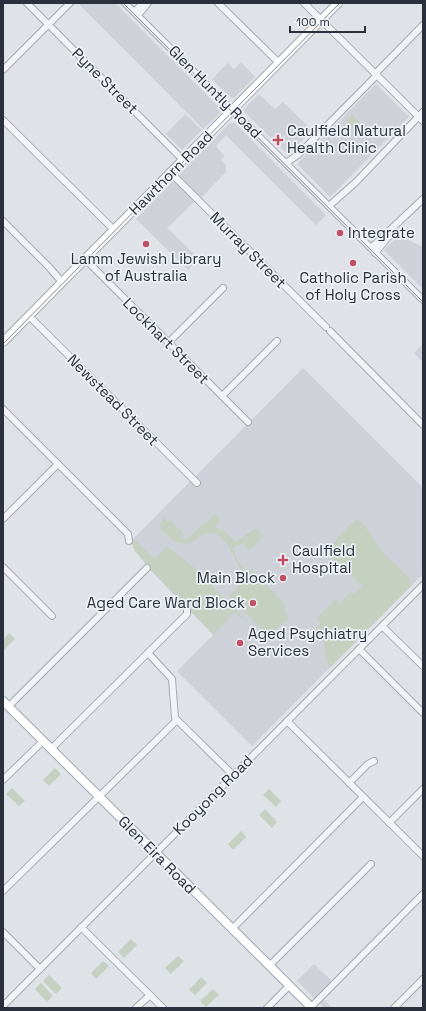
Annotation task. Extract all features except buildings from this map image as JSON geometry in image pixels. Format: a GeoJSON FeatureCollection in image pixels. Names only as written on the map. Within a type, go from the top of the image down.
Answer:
{"type":"FeatureCollection","features":[{"type":"Feature","properties":{"kind":"main road","name":"Hawthorn Road"},"geometry":{"type":"LineString","coordinates":[[3,342],[338,3]]}},
{"type":"Feature","properties":{"kind":"main road","name":"Glen Eira Road"},"geometry":{"type":"LineString","coordinates":[[6,704],[312,1008]]}},
{"type":"Feature","properties":{"kind":"street","name":"Pyne Street"},"geometry":{"type":"LineString","coordinates":[[27,3],[184,160]]}},
{"type":"Feature","properties":{"kind":"street"},"geometry":{"type":"LineString","coordinates":[[3,70],[70,3]]}},
{"type":"Feature","properties":{"kind":"street","name":"Glen Huntly Road"},"geometry":{"type":"LineString","coordinates":[[125,3],[423,299]]}},
{"type":"Feature","properties":{"kind":"street"},"geometry":{"type":"LineString","coordinates":[[136,14],[143,3]]}},
{"type":"Feature","properties":{"kind":"street"},"geometry":{"type":"LineString","coordinates":[[136,14],[148,3]]}},
{"type":"Feature","properties":{"kind":"street"},"geometry":{"type":"LineString","coordinates":[[218,3],[279,63]]}},
{"type":"Feature","properties":{"kind":"street"},"geometry":{"type":"LineString","coordinates":[[304,3],[422,117],[330,207]]}},
{"type":"Feature","properties":{"kind":"street"},"geometry":{"type":"LineString","coordinates":[[288,165],[423,25]]}},
{"type":"Feature","properties":{"kind":"street"},"geometry":{"type":"LineString","coordinates":[[3,120],[114,230]]}},
{"type":"Feature","properties":{"kind":"street","name":"Murray Street"},"geometry":{"type":"LineString","coordinates":[[170,173],[423,425]]}},
{"type":"Feature","properties":{"kind":"street"},"geometry":{"type":"LineString","coordinates":[[373,250],[423,199]]}},
{"type":"Feature","properties":{"kind":"street"},"geometry":{"type":"LineString","coordinates":[[3,221],[64,281]]}},
{"type":"Feature","properties":{"kind":"street","name":"Lockhart Street"},"geometry":{"type":"LineString","coordinates":[[85,259],[248,422]]}},
{"type":"Feature","properties":{"kind":"street"},"geometry":{"type":"LineString","coordinates":[[168,343],[223,288]]}},
{"type":"Feature","properties":{"kind":"street","name":"Newstead Street"},"geometry":{"type":"LineString","coordinates":[[29,316],[197,483]]}},
{"type":"Feature","properties":{"kind":"street"},"geometry":{"type":"LineString","coordinates":[[222,396],[277,341]]}},
{"type":"Feature","properties":{"kind":"street"},"geometry":{"type":"LineString","coordinates":[[3,409],[128,534],[130,541]]}},
{"type":"Feature","properties":{"kind":"street"},"geometry":{"type":"LineString","coordinates":[[3,519],[58,464]]}},
{"type":"Feature","properties":{"kind":"street"},"geometry":{"type":"LineString","coordinates":[[3,566],[52,616]]}},
{"type":"Feature","properties":{"kind":"street"},"geometry":{"type":"LineString","coordinates":[[6,704],[147,568]]}},
{"type":"Feature","properties":{"kind":"street","name":"Kooyong Road"},"geometry":{"type":"LineString","coordinates":[[3,1006],[423,584]]}},
{"type":"Feature","properties":{"kind":"street"},"geometry":{"type":"LineString","coordinates":[[418,590],[423,595]]}},
{"type":"Feature","properties":{"kind":"street"},"geometry":{"type":"LineString","coordinates":[[51,749],[187,614],[187,611]]}},
{"type":"Feature","properties":{"kind":"street"},"geometry":{"type":"LineString","coordinates":[[382,626],[423,666]]}},
{"type":"Feature","properties":{"kind":"street"},"geometry":{"type":"LineString","coordinates":[[359,649],[423,713]]}},
{"type":"Feature","properties":{"kind":"street"},"geometry":{"type":"LineString","coordinates":[[148,653],[172,679],[174,711],[177,720],[233,775]]}},
{"type":"Feature","properties":{"kind":"street"},"geometry":{"type":"LineString","coordinates":[[3,891],[177,720]]}},
{"type":"Feature","properties":{"kind":"street"},"geometry":{"type":"LineString","coordinates":[[287,721],[423,856]]}},
{"type":"Feature","properties":{"kind":"street"},"geometry":{"type":"LineString","coordinates":[[3,780],[43,741]]}},
{"type":"Feature","properties":{"kind":"street"},"geometry":{"type":"LineString","coordinates":[[349,783],[368,764],[374,761]]}},
{"type":"Feature","properties":{"kind":"street"},"geometry":{"type":"LineString","coordinates":[[390,823],[423,789]]}},
{"type":"Feature","properties":{"kind":"street"},"geometry":{"type":"LineString","coordinates":[[232,929],[363,797]]}},
{"type":"Feature","properties":{"kind":"street"},"geometry":{"type":"LineString","coordinates":[[269,966],[371,864]]}},
{"type":"Feature","properties":{"kind":"street"},"geometry":{"type":"LineString","coordinates":[[312,1008],[423,894]]}},
{"type":"Feature","properties":{"kind":"street"},"geometry":{"type":"LineString","coordinates":[[81,927],[163,1008]]}},
{"type":"Feature","properties":{"kind":"street"},"geometry":{"type":"LineString","coordinates":[[3,932],[40,969]]}},
{"type":"Feature","properties":{"kind":"street"},"geometry":{"type":"LineString","coordinates":[[394,1008],[423,979]]}},
{"type":"Feature","properties":{"kind":"street"},"geometry":{"type":"LineString","coordinates":[[267,1008],[289,986]]}},
{"type":"Feature","properties":{"kind":"street"},"geometry":{"type":"LineString","coordinates":[[136,1008],[150,994]]}},
{"type":"Feature","properties":{"kind":"shaded area"},"geometry":{"type":"Polygon","coordinates":[[[78,3],[115,3],[221,109],[221,112],[203,129],[78,3]]]}},
{"type":"Feature","properties":{"kind":"shaded area"},"geometry":{"type":"Polygon","coordinates":[[[241,62],[255,77],[234,98],[231,98],[212,79],[228,63],[234,69],[241,62]]]}},
{"type":"Feature","properties":{"kind":"shaded area"},"geometry":{"type":"Polygon","coordinates":[[[376,84],[409,117],[330,197],[297,164],[376,84]]]}},
{"type":"Feature","properties":{"kind":"shaded area"},"geometry":{"type":"Polygon","coordinates":[[[259,94],[275,109],[283,102],[312,130],[288,155],[243,110],[259,94]]]}},
{"type":"Feature","properties":{"kind":"shaded area"},"geometry":{"type":"Polygon","coordinates":[[[185,114],[202,130],[182,150],[166,134],[185,114]]]}},
{"type":"Feature","properties":{"kind":"shaded area"},"geometry":{"type":"Polygon","coordinates":[[[230,123],[235,123],[326,215],[316,225],[226,135],[216,146],[224,156],[221,160],[226,165],[226,172],[203,196],[196,200],[167,228],[199,259],[188,270],[136,219],[230,123]]]}},
{"type":"Feature","properties":{"kind":"shaded area"},"geometry":{"type":"Polygon","coordinates":[[[402,232],[412,242],[423,247],[423,289],[384,250],[402,232]]]}},
{"type":"Feature","properties":{"kind":"shaded area"},"geometry":{"type":"Polygon","coordinates":[[[423,344],[423,362],[414,353],[423,344]]]}},
{"type":"Feature","properties":{"kind":"shaded area","name":"Caulfield Hospital"},"geometry":{"type":"Polygon","coordinates":[[[303,368],[423,488],[423,574],[252,746],[177,671],[213,635],[152,572],[135,551],[131,541],[303,368]]]}},
{"type":"Feature","properties":{"kind":"shaded area"},"geometry":{"type":"Polygon","coordinates":[[[314,964],[333,982],[320,995],[332,1008],[324,1008],[297,981],[314,964]]]}},
{"type":"Feature","properties":{"kind":"green space"},"geometry":{"type":"Polygon","coordinates":[[[352,115],[365,127],[359,134],[346,121],[352,115]]]}},
{"type":"Feature","properties":{"kind":"green space"},"geometry":{"type":"Polygon","coordinates":[[[215,514],[221,520],[215,526],[220,530],[222,528],[236,542],[256,528],[264,536],[249,551],[244,543],[233,548],[239,563],[247,572],[251,569],[284,603],[288,620],[283,622],[269,637],[229,596],[245,580],[235,558],[225,542],[213,533],[206,533],[190,543],[177,543],[160,529],[159,525],[164,518],[168,522],[170,520],[183,533],[181,535],[186,540],[215,514]]]}},
{"type":"Feature","properties":{"kind":"green space"},"geometry":{"type":"Polygon","coordinates":[[[358,519],[371,534],[383,553],[411,580],[411,586],[330,668],[327,663],[322,633],[321,631],[319,633],[315,629],[321,623],[317,619],[335,599],[340,604],[351,592],[354,594],[362,586],[348,572],[342,572],[329,554],[333,544],[355,520],[358,519]]]}},
{"type":"Feature","properties":{"kind":"green space"},"geometry":{"type":"Polygon","coordinates":[[[134,538],[154,559],[167,546],[202,574],[202,576],[243,617],[242,619],[234,613],[214,635],[153,572],[135,551],[131,541],[134,538]]]}},
{"type":"Feature","properties":{"kind":"green space"},"geometry":{"type":"Polygon","coordinates":[[[9,633],[15,639],[3,651],[3,640],[9,633]]]}},
{"type":"Feature","properties":{"kind":"green space"},"geometry":{"type":"Polygon","coordinates":[[[55,768],[61,774],[49,786],[43,780],[55,768]]]}},
{"type":"Feature","properties":{"kind":"green space"},"geometry":{"type":"Polygon","coordinates":[[[12,788],[25,801],[19,806],[6,794],[12,788]]]}},
{"type":"Feature","properties":{"kind":"green space"},"geometry":{"type":"Polygon","coordinates":[[[269,789],[281,801],[276,807],[263,795],[269,789]]]}},
{"type":"Feature","properties":{"kind":"green space"},"geometry":{"type":"Polygon","coordinates":[[[265,809],[277,822],[272,828],[259,815],[265,809]]]}},
{"type":"Feature","properties":{"kind":"green space"},"geometry":{"type":"Polygon","coordinates":[[[241,831],[246,837],[233,850],[228,844],[241,831]]]}},
{"type":"Feature","properties":{"kind":"green space"},"geometry":{"type":"Polygon","coordinates":[[[131,939],[137,945],[124,958],[118,952],[131,939]]]}},
{"type":"Feature","properties":{"kind":"green space"},"geometry":{"type":"Polygon","coordinates":[[[178,956],[184,961],[171,974],[165,968],[178,956]]]}},
{"type":"Feature","properties":{"kind":"green space"},"geometry":{"type":"Polygon","coordinates":[[[103,961],[109,966],[96,979],[91,973],[103,961]]]}},
{"type":"Feature","properties":{"kind":"green space"},"geometry":{"type":"Polygon","coordinates":[[[49,975],[62,988],[56,994],[43,981],[49,975]]]}},
{"type":"Feature","properties":{"kind":"green space"},"geometry":{"type":"Polygon","coordinates":[[[201,977],[207,983],[195,995],[189,990],[201,977]]]}},
{"type":"Feature","properties":{"kind":"green space"},"geometry":{"type":"Polygon","coordinates":[[[41,983],[53,996],[47,1002],[35,989],[41,983]]]}},
{"type":"Feature","properties":{"kind":"green space"},"geometry":{"type":"Polygon","coordinates":[[[213,989],[219,995],[206,1007],[200,1001],[213,989]]]}},
{"type":"Feature","properties":{"kind":"tram line"},"geometry":{"type":"LineString","coordinates":[[123,3],[423,302]]}},
{"type":"Feature","properties":{"kind":"tram line"},"geometry":{"type":"LineString","coordinates":[[3,344],[340,3]]}},
{"type":"Feature","properties":{"kind":"place","name":"Caulfield Natural Health Clinic"},"geometry":{"type":"Point","coordinates":[278,140]}},
{"type":"Feature","properties":{"kind":"place","name":"Integrate"},"geometry":{"type":"Point","coordinates":[340,233]}},
{"type":"Feature","properties":{"kind":"place","name":"Lamm Jewish Library of Australia"},"geometry":{"type":"Point","coordinates":[146,244]}},
{"type":"Feature","properties":{"kind":"place","name":"Catholic Parish of Holy Cross"},"geometry":{"type":"Point","coordinates":[353,263]}},
{"type":"Feature","properties":{"kind":"place","name":"Caulfield Hospital"},"geometry":{"type":"Point","coordinates":[283,560]}},
{"type":"Feature","properties":{"kind":"place","name":"Main Block"},"geometry":{"type":"Point","coordinates":[283,578]}},
{"type":"Feature","properties":{"kind":"place","name":"Aged Care Ward Block"},"geometry":{"type":"Point","coordinates":[253,603]}},
{"type":"Feature","properties":{"kind":"place","name":"Aged Psychiatry Services"},"geometry":{"type":"Point","coordinates":[240,643]}}]}
